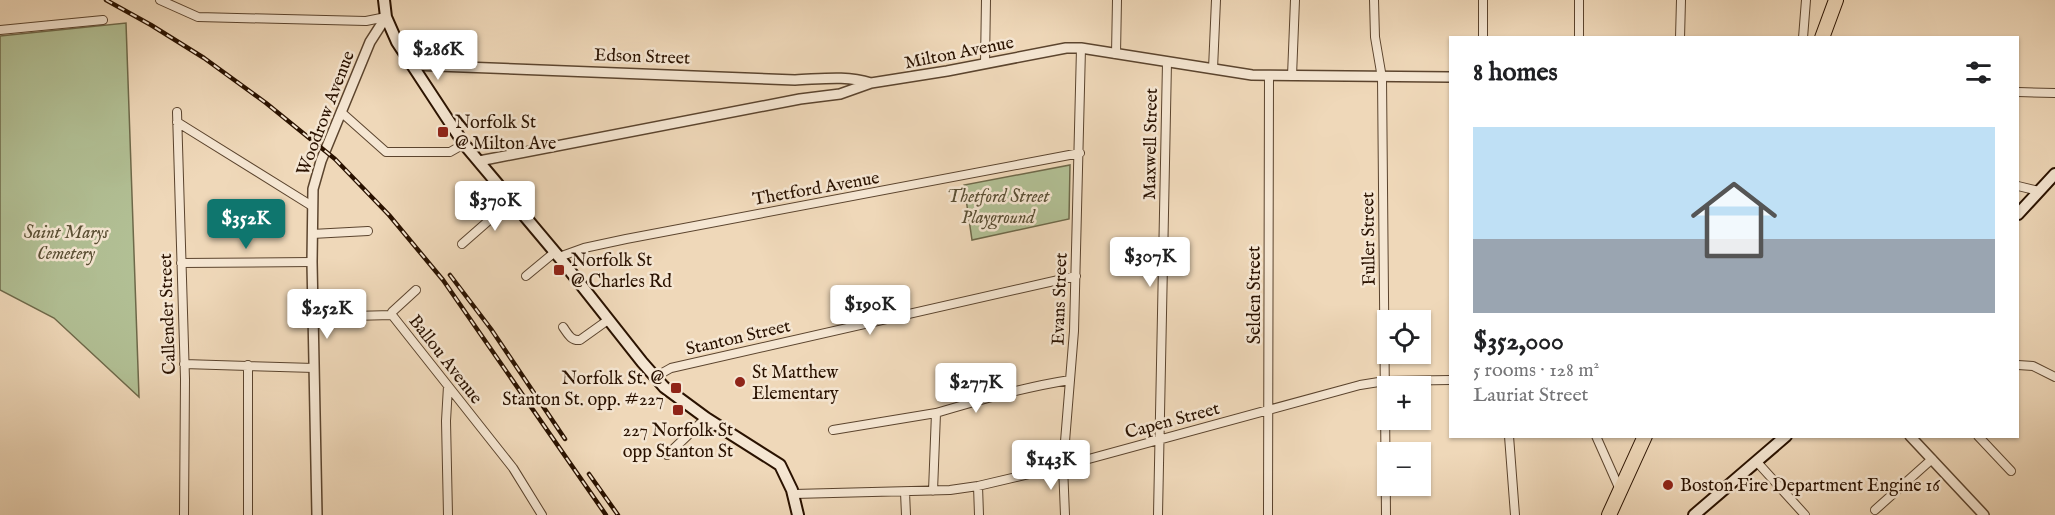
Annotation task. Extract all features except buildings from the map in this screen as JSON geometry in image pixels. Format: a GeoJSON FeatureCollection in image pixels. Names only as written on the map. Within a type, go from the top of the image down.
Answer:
{"type":"FeatureCollection","features":[{"type":"Feature","properties":{"kind":"highway"},"geometry":{"type":"LineString","coordinates":[[1823,36],[1836,0]]}},
{"type":"Feature","properties":{"kind":"highway"},"geometry":{"type":"LineString","coordinates":[[1609,515],[1644,438]]}},
{"type":"Feature","properties":{"kind":"main road"},"geometry":{"type":"LineString","coordinates":[[384,0],[386,17],[397,42],[464,144],[557,254],[655,377],[677,398],[780,465],[794,494],[798,515]]}},
{"type":"Feature","properties":{"kind":"main road"},"geometry":{"type":"LineString","coordinates":[[2019,213],[2049,185]]}},
{"type":"Feature","properties":{"kind":"main road"},"geometry":{"type":"LineString","coordinates":[[1694,515],[1784,438]]}},
{"type":"Feature","properties":{"kind":"street"},"geometry":{"type":"LineString","coordinates":[[160,0],[177,3],[198,17],[366,21],[386,17]]}},
{"type":"Feature","properties":{"kind":"street"},"geometry":{"type":"LineString","coordinates":[[985,63],[986,0]]}},
{"type":"Feature","properties":{"kind":"street"},"geometry":{"type":"LineString","coordinates":[[1116,54],[1117,0]]}},
{"type":"Feature","properties":{"kind":"street"},"geometry":{"type":"LineString","coordinates":[[1213,69],[1216,0]]}},
{"type":"Feature","properties":{"kind":"street"},"geometry":{"type":"LineString","coordinates":[[1292,76],[1295,0]]}},
{"type":"Feature","properties":{"kind":"street","name":"Fuller Street"},"geometry":{"type":"LineString","coordinates":[[1374,0],[1375,37],[1382,78],[1385,376]]}},
{"type":"Feature","properties":{"kind":"street"},"geometry":{"type":"LineString","coordinates":[[1483,0],[1483,36]]}},
{"type":"Feature","properties":{"kind":"street"},"geometry":{"type":"LineString","coordinates":[[1578,36],[1579,0]]}},
{"type":"Feature","properties":{"kind":"street"},"geometry":{"type":"LineString","coordinates":[[1680,36],[1681,0]]}},
{"type":"Feature","properties":{"kind":"street"},"geometry":{"type":"LineString","coordinates":[[1803,36],[1806,0]]}},
{"type":"Feature","properties":{"kind":"street","name":"Woodrow Avenue"},"geometry":{"type":"LineString","coordinates":[[317,515],[312,262],[312,206],[316,177],[340,112],[370,42],[386,17]]}},
{"type":"Feature","properties":{"kind":"street"},"geometry":{"type":"LineString","coordinates":[[0,30],[103,20]]}},
{"type":"Feature","properties":{"kind":"street","name":"Milton Avenue"},"geometry":{"type":"LineString","coordinates":[[479,161],[808,98],[840,94],[871,83],[1066,48],[1081,48],[1269,76],[1449,77]]}},
{"type":"Feature","properties":{"kind":"street","name":"Evans Street"},"geometry":{"type":"LineString","coordinates":[[1065,515],[1063,466],[1076,276],[1081,48]]}},
{"type":"Feature","properties":{"kind":"street","name":"Maxwell Street"},"geometry":{"type":"LineString","coordinates":[[1158,515],[1167,62]]}},
{"type":"Feature","properties":{"kind":"street","name":"Edson Street"},"geometry":{"type":"LineString","coordinates":[[411,65],[795,80],[836,77],[871,83]]}},
{"type":"Feature","properties":{"kind":"street","name":"Selden Street"},"geometry":{"type":"LineString","coordinates":[[1268,515],[1269,76]]}},
{"type":"Feature","properties":{"kind":"street"},"geometry":{"type":"LineString","coordinates":[[836,77],[843,84],[840,94]]}},
{"type":"Feature","properties":{"kind":"street"},"geometry":{"type":"LineString","coordinates":[[815,78],[809,87],[810,92],[817,98]]}},
{"type":"Feature","properties":{"kind":"street"},"geometry":{"type":"LineString","coordinates":[[2019,92],[2055,93]]}},
{"type":"Feature","properties":{"kind":"street","name":"Callender Street"},"geometry":{"type":"LineString","coordinates":[[177,112],[184,364],[184,515]]}},
{"type":"Feature","properties":{"kind":"street"},"geometry":{"type":"LineString","coordinates":[[340,112],[386,152],[450,152],[464,144]]}},
{"type":"Feature","properties":{"kind":"street"},"geometry":{"type":"LineString","coordinates":[[177,122],[312,206]]}},
{"type":"Feature","properties":{"kind":"street","name":"Thetford Avenue"},"geometry":{"type":"LineString","coordinates":[[557,254],[1080,153]]}},
{"type":"Feature","properties":{"kind":"street"},"geometry":{"type":"LineString","coordinates":[[2019,186],[2049,185]]}},
{"type":"Feature","properties":{"kind":"street"},"geometry":{"type":"LineString","coordinates":[[462,244],[512,201]]}},
{"type":"Feature","properties":{"kind":"street"},"geometry":{"type":"LineString","coordinates":[[312,234],[368,231]]}},
{"type":"Feature","properties":{"kind":"street"},"geometry":{"type":"LineString","coordinates":[[526,276],[557,254]]}},
{"type":"Feature","properties":{"kind":"street"},"geometry":{"type":"LineString","coordinates":[[181,263],[312,262]]}},
{"type":"Feature","properties":{"kind":"street","name":"Stanton Street"},"geometry":{"type":"LineString","coordinates":[[655,377],[671,368],[1076,276]]}},
{"type":"Feature","properties":{"kind":"street"},"geometry":{"type":"LineString","coordinates":[[392,315],[392,312],[416,290]]}},
{"type":"Feature","properties":{"kind":"street","name":"Ballou Avenue"},"geometry":{"type":"LineString","coordinates":[[313,316],[392,315],[513,468],[542,515]]}},
{"type":"Feature","properties":{"kind":"street"},"geometry":{"type":"LineString","coordinates":[[563,327],[571,338],[580,340],[608,320]]}},
{"type":"Feature","properties":{"kind":"street"},"geometry":{"type":"LineString","coordinates":[[184,364],[314,368]]}},
{"type":"Feature","properties":{"kind":"street"},"geometry":{"type":"LineString","coordinates":[[2019,364],[2033,366],[2055,377]]}},
{"type":"Feature","properties":{"kind":"street"},"geometry":{"type":"LineString","coordinates":[[248,365],[248,515]]}},
{"type":"Feature","properties":{"kind":"street"},"geometry":{"type":"LineString","coordinates":[[833,430],[936,413],[1070,380]]}},
{"type":"Feature","properties":{"kind":"street","name":"Capen Street"},"geometry":{"type":"LineString","coordinates":[[1431,380],[1449,380]]}},
{"type":"Feature","properties":{"kind":"street","name":"Capen Street"},"geometry":{"type":"LineString","coordinates":[[794,494],[933,491],[978,486],[1063,466],[1377,382]]}},
{"type":"Feature","properties":{"kind":"street"},"geometry":{"type":"LineString","coordinates":[[448,386],[446,421],[448,515]]}},
{"type":"Feature","properties":{"kind":"street"},"geometry":{"type":"LineString","coordinates":[[933,491],[936,413]]}},
{"type":"Feature","properties":{"kind":"street"},"geometry":{"type":"LineString","coordinates":[[667,455],[706,418]]}},
{"type":"Feature","properties":{"kind":"street","name":"Fuller Street"},"geometry":{"type":"LineString","coordinates":[[1384,430],[1386,515]]}},
{"type":"Feature","properties":{"kind":"street"},"geometry":{"type":"LineString","coordinates":[[1509,438],[1515,515]]}},
{"type":"Feature","properties":{"kind":"street"},"geometry":{"type":"LineString","coordinates":[[1597,438],[1621,492]]}},
{"type":"Feature","properties":{"kind":"street"},"geometry":{"type":"LineString","coordinates":[[1912,438],[1984,515]]}},
{"type":"Feature","properties":{"kind":"street"},"geometry":{"type":"LineString","coordinates":[[1980,438],[2011,471]]}},
{"type":"Feature","properties":{"kind":"street"},"geometry":{"type":"LineString","coordinates":[[1875,510],[1932,459]]}},
{"type":"Feature","properties":{"kind":"street"},"geometry":{"type":"LineString","coordinates":[[1757,462],[1805,515]]}},
{"type":"Feature","properties":{"kind":"street"},"geometry":{"type":"LineString","coordinates":[[978,486],[979,515]]}},
{"type":"Feature","properties":{"kind":"street"},"geometry":{"type":"LineString","coordinates":[[905,492],[906,515]]}},
{"type":"Feature","properties":{"kind":"green space","name":"Saint Marys Cemetery"},"geometry":{"type":"Polygon","coordinates":[[[126,23],[139,397],[54,318],[0,290],[0,36],[126,23]]]}},
{"type":"Feature","properties":{"kind":"green space","name":"Thetford Street Playground"},"geometry":{"type":"Polygon","coordinates":[[[1070,165],[1069,219],[972,240],[964,185],[1070,165]]]}},
{"type":"Feature","properties":{"kind":"railway"},"geometry":{"type":"LineString","coordinates":[[106,0],[204,58],[266,103],[335,159],[389,215],[443,280],[606,515]]}},
{"type":"Feature","properties":{"kind":"railway"},"geometry":{"type":"LineString","coordinates":[[450,275],[491,329],[565,439]]}},
{"type":"Feature","properties":{"kind":"railway"},"geometry":{"type":"LineString","coordinates":[[589,474],[618,515]]}},
{"type":"Feature","properties":{"kind":"place","name":"Norfolk St @ Milton Ave"},"geometry":{"type":"Point","coordinates":[443,132]}},
{"type":"Feature","properties":{"kind":"place","name":"Norfolk St @ Charles Rd"},"geometry":{"type":"Point","coordinates":[559,270]}},
{"type":"Feature","properties":{"kind":"place","name":"St Matthew Elementary"},"geometry":{"type":"Point","coordinates":[740,382]}},
{"type":"Feature","properties":{"kind":"place","name":"Norfolk St. @ Stanton St. opp. #227"},"geometry":{"type":"Point","coordinates":[676,388]}},
{"type":"Feature","properties":{"kind":"place","name":"227 Norfolk St opp Stanton St"},"geometry":{"type":"Point","coordinates":[678,410]}},
{"type":"Feature","properties":{"kind":"place","name":"Boston Fire Department Engine 16"},"geometry":{"type":"Point","coordinates":[1668,485]}}]}
